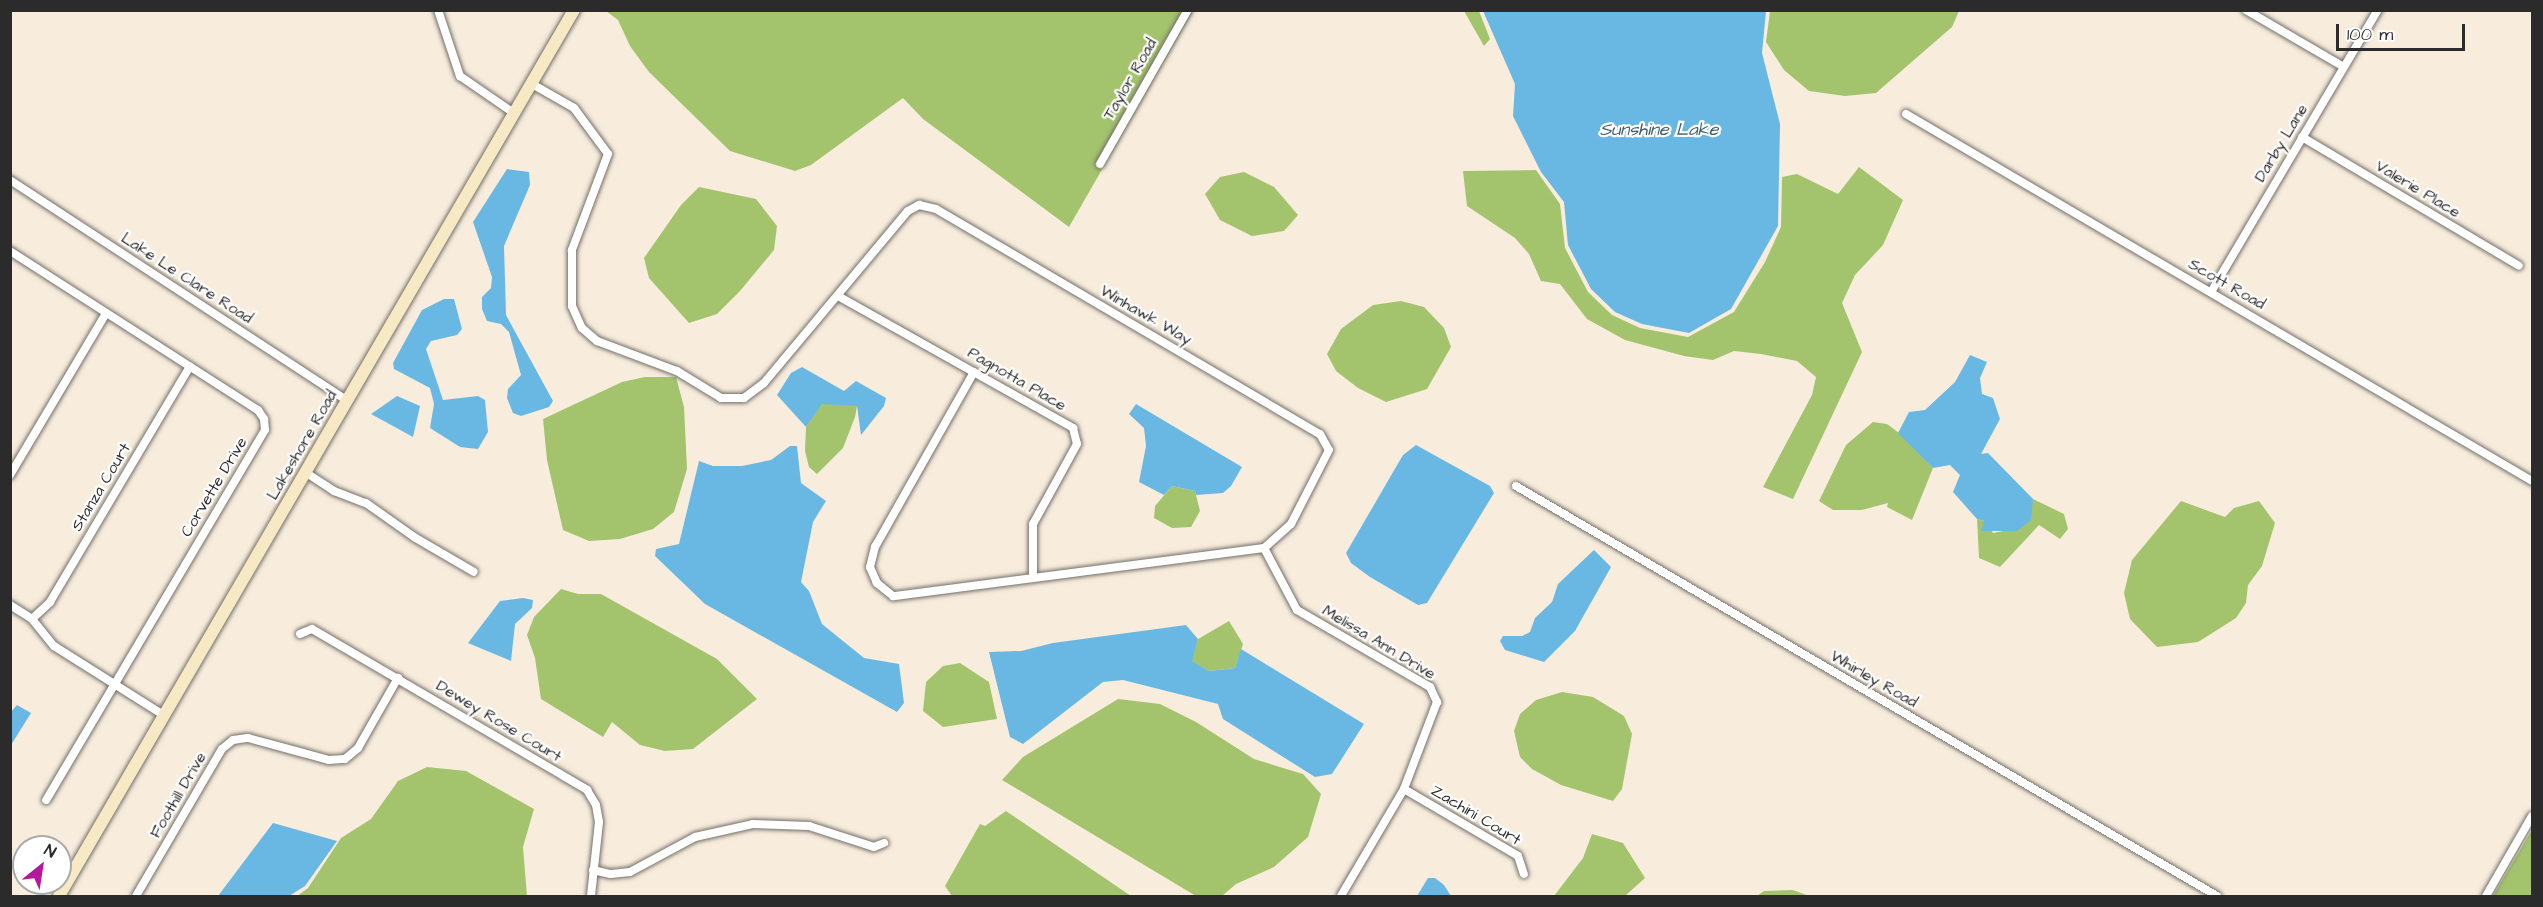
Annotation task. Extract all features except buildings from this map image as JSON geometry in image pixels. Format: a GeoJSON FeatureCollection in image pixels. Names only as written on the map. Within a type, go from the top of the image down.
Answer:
{"type":"FeatureCollection","features":[{"type":"Feature","properties":{"kind":"street"},"geometry":{"type":"LineString","coordinates":[[438,10],[458,71],[478,91],[515,114]]}},
{"type":"Feature","properties":{"kind":"street","name":"Lakeshore Road"},"geometry":{"type":"LineString","coordinates":[[58,897],[574,10]]}},
{"type":"Feature","properties":{"kind":"street","name":"Taylor Road"},"geometry":{"type":"LineString","coordinates":[[1100,164],[1188,10]]}},
{"type":"Feature","properties":{"kind":"street"},"geometry":{"type":"LineString","coordinates":[[2246,10],[2344,67]]}},
{"type":"Feature","properties":{"kind":"street","name":"Darby Lane"},"geometry":{"type":"LineString","coordinates":[[2211,292],[2378,10]]}},
{"type":"Feature","properties":{"kind":"street","name":"Winhawk Way"},"geometry":{"type":"LineString","coordinates":[[532,84],[574,108],[608,154],[572,250],[572,306],[582,328],[597,341],[677,371],[721,398],[744,398],[764,383],[908,211],[919,205],[936,209],[1320,434],[1329,450],[1324,463],[1291,524],[1264,548]]}},
{"type":"Feature","properties":{"kind":"street","name":"Scott Road"},"geometry":{"type":"LineString","coordinates":[[1906,114],[2532,481]]}},
{"type":"Feature","properties":{"kind":"street","name":"Valerie Place"},"geometry":{"type":"LineString","coordinates":[[2302,137],[2519,266]]}},
{"type":"Feature","properties":{"kind":"street","name":"Lake Le Clare Road"},"geometry":{"type":"LineString","coordinates":[[10,180],[346,400]]}},
{"type":"Feature","properties":{"kind":"street","name":"Corvette Drive"},"geometry":{"type":"LineString","coordinates":[[10,251],[258,410],[265,430],[46,800]]}},
{"type":"Feature","properties":{"kind":"street","name":"Pagnotta Place"},"geometry":{"type":"LineString","coordinates":[[838,296],[1073,429],[1077,444],[1033,524],[1034,576]]}},
{"type":"Feature","properties":{"kind":"street"},"geometry":{"type":"LineString","coordinates":[[10,475],[106,313]]}},
{"type":"Feature","properties":{"kind":"street","name":"Stanza Court"},"geometry":{"type":"LineString","coordinates":[[32,619],[50,602],[190,366]]}},
{"type":"Feature","properties":{"kind":"street"},"geometry":{"type":"LineString","coordinates":[[974,372],[875,547],[870,567],[877,583],[893,596],[1264,548]]}},
{"type":"Feature","properties":{"kind":"street"},"geometry":{"type":"LineString","coordinates":[[305,472],[334,491],[366,503],[414,537],[474,572]]}},
{"type":"Feature","properties":{"kind":"street","name":"Whirley Road"},"geometry":{"type":"LineString","coordinates":[[1516,486],[2217,897]]}},
{"type":"Feature","properties":{"kind":"street","name":"Melissa Ann Drive"},"geometry":{"type":"LineString","coordinates":[[1264,548],[1297,610],[1430,687],[1437,702],[1428,735],[1404,789],[1341,897]]}},
{"type":"Feature","properties":{"kind":"street"},"geometry":{"type":"LineString","coordinates":[[10,605],[32,619],[54,646],[165,716]]}},
{"type":"Feature","properties":{"kind":"street","name":"Dewey Rose Court"},"geometry":{"type":"LineString","coordinates":[[300,634],[312,629],[587,789],[596,805],[599,822],[591,897]]}},
{"type":"Feature","properties":{"kind":"street","name":"Foothill Drive"},"geometry":{"type":"LineString","coordinates":[[136,897],[222,749],[234,740],[248,738],[329,760],[345,759],[358,748],[398,678]]}},
{"type":"Feature","properties":{"kind":"street","name":"Zachini Court"},"geometry":{"type":"LineString","coordinates":[[1404,789],[1518,856],[1524,874]]}},
{"type":"Feature","properties":{"kind":"street"},"geometry":{"type":"LineString","coordinates":[[2486,897],[2532,816]]}},
{"type":"Feature","properties":{"kind":"street"},"geometry":{"type":"LineString","coordinates":[[593,870],[611,874],[630,872],[695,837],[753,824],[809,826],[874,847],[884,843]]}},
{"type":"Feature","properties":{"kind":"green space"},"geometry":{"type":"Polygon","coordinates":[[[1770,10],[1959,11],[1952,27],[1876,93],[1845,96],[1809,91],[1784,70],[1766,42],[1770,10]]]}},
{"type":"Feature","properties":{"kind":"green space"},"geometry":{"type":"Polygon","coordinates":[[[606,11],[1193,11],[1069,227],[923,119],[903,98],[811,165],[795,171],[730,151],[649,72],[630,46],[618,20],[606,11]]]}},
{"type":"Feature","properties":{"kind":"green space"},"geometry":{"type":"Polygon","coordinates":[[[1464,11],[1479,11],[1490,39],[1484,46],[1464,11]]]}},
{"type":"Feature","properties":{"kind":"green space"},"geometry":{"type":"Polygon","coordinates":[[[1859,167],[1903,200],[1883,245],[1855,275],[1842,303],[1862,352],[1793,499],[1763,487],[1812,395],[1816,377],[1797,361],[1761,354],[1734,351],[1713,360],[1684,356],[1625,340],[1587,319],[1560,284],[1541,281],[1529,254],[1515,238],[1467,206],[1463,171],[1536,170],[1560,204],[1565,248],[1588,292],[1612,315],[1640,328],[1688,337],[1734,312],[1765,262],[1781,227],[1782,177],[1797,174],[1838,194],[1859,167]]]}},
{"type":"Feature","properties":{"kind":"green space"},"geometry":{"type":"Polygon","coordinates":[[[1244,172],[1274,187],[1298,215],[1284,231],[1252,236],[1220,220],[1205,194],[1220,177],[1244,172]]]}},
{"type":"Feature","properties":{"kind":"green space"},"geometry":{"type":"Polygon","coordinates":[[[699,187],[756,199],[777,226],[774,250],[740,291],[717,314],[689,323],[649,278],[644,258],[681,205],[699,187]]]}},
{"type":"Feature","properties":{"kind":"green space"},"geometry":{"type":"Polygon","coordinates":[[[1401,301],[1424,307],[1444,328],[1451,347],[1427,389],[1386,402],[1358,388],[1336,371],[1327,354],[1341,329],[1373,305],[1401,301]]]}},
{"type":"Feature","properties":{"kind":"green space"},"geometry":{"type":"Polygon","coordinates":[[[645,377],[676,377],[684,407],[687,469],[674,512],[653,529],[620,539],[589,541],[563,530],[547,460],[543,419],[622,382],[645,377]]]}},
{"type":"Feature","properties":{"kind":"green space"},"geometry":{"type":"Polygon","coordinates":[[[834,402],[857,406],[855,417],[843,448],[817,474],[809,467],[805,451],[806,427],[822,403],[834,402]]]}},
{"type":"Feature","properties":{"kind":"green space"},"geometry":{"type":"Polygon","coordinates":[[[1873,422],[1887,424],[1903,436],[1933,468],[1912,520],[1887,507],[1888,503],[1862,510],[1833,510],[1819,501],[1846,445],[1873,422]]]}},
{"type":"Feature","properties":{"kind":"green space"},"geometry":{"type":"Polygon","coordinates":[[[1172,486],[1195,491],[1200,511],[1191,527],[1172,528],[1154,518],[1155,506],[1172,486]]]}},
{"type":"Feature","properties":{"kind":"green space"},"geometry":{"type":"Polygon","coordinates":[[[2033,499],[2064,514],[2068,529],[2060,539],[2039,525],[2000,567],[1979,558],[1977,519],[1984,521],[1993,533],[2008,530],[2030,510],[2033,499]]]}},
{"type":"Feature","properties":{"kind":"green space"},"geometry":{"type":"Polygon","coordinates":[[[2181,501],[2225,517],[2234,508],[2259,501],[2275,523],[2262,566],[2248,585],[2246,603],[2236,618],[2198,642],[2157,647],[2130,619],[2124,593],[2132,560],[2181,501]]]}},
{"type":"Feature","properties":{"kind":"green space"},"geometry":{"type":"Polygon","coordinates":[[[561,589],[578,594],[601,594],[717,659],[757,699],[693,749],[665,751],[640,745],[612,722],[603,737],[541,699],[535,658],[527,635],[534,617],[561,589]]]}},
{"type":"Feature","properties":{"kind":"green space"},"geometry":{"type":"Polygon","coordinates":[[[1229,621],[1243,644],[1235,668],[1209,671],[1191,661],[1198,639],[1229,621]]]}},
{"type":"Feature","properties":{"kind":"green space"},"geometry":{"type":"Polygon","coordinates":[[[960,663],[989,682],[997,719],[943,727],[923,711],[926,682],[943,666],[960,663]]]}},
{"type":"Feature","properties":{"kind":"green space"},"geometry":{"type":"Polygon","coordinates":[[[1562,692],[1593,697],[1624,716],[1632,734],[1622,789],[1613,801],[1561,785],[1532,769],[1520,757],[1514,731],[1520,714],[1536,700],[1562,692]]]}},
{"type":"Feature","properties":{"kind":"green space"},"geometry":{"type":"Polygon","coordinates":[[[1118,699],[1160,704],[1196,722],[1254,759],[1303,774],[1321,794],[1308,837],[1274,867],[1236,884],[1222,896],[1196,896],[1002,780],[1023,757],[1118,699]]]}},
{"type":"Feature","properties":{"kind":"green space"},"geometry":{"type":"Polygon","coordinates":[[[427,767],[466,771],[534,809],[523,847],[527,896],[297,896],[308,888],[341,838],[371,819],[398,781],[427,767]]]}},
{"type":"Feature","properties":{"kind":"green space"},"geometry":{"type":"Polygon","coordinates":[[[1006,811],[1131,896],[952,896],[945,886],[980,824],[985,826],[1006,811]]]}},
{"type":"Feature","properties":{"kind":"green space"},"geometry":{"type":"Polygon","coordinates":[[[2532,830],[2532,896],[2493,896],[2532,830]]]}},
{"type":"Feature","properties":{"kind":"green space"},"geometry":{"type":"Polygon","coordinates":[[[1592,834],[1623,843],[1645,878],[1625,896],[1554,896],[1583,858],[1592,834]]]}},
{"type":"Feature","properties":{"kind":"green space"},"geometry":{"type":"Polygon","coordinates":[[[1793,890],[1809,896],[1757,896],[1764,891],[1793,890]]]}},
{"type":"Feature","properties":{"kind":"water","name":"Sunshine Lake"},"geometry":{"type":"Polygon","coordinates":[[[1483,11],[1766,11],[1762,53],[1780,124],[1778,226],[1731,309],[1689,333],[1642,324],[1615,312],[1591,289],[1568,245],[1564,202],[1541,172],[1513,116],[1515,84],[1483,11]]]}},
{"type":"Feature","properties":{"kind":"water"},"geometry":{"type":"Polygon","coordinates":[[[507,169],[529,172],[530,185],[504,246],[506,315],[553,401],[549,407],[521,416],[513,413],[507,398],[508,389],[521,375],[509,332],[501,324],[487,321],[482,309],[482,297],[491,288],[492,277],[473,222],[507,169]]]}},
{"type":"Feature","properties":{"kind":"water"},"geometry":{"type":"Polygon","coordinates":[[[444,299],[454,299],[462,329],[457,335],[431,341],[426,349],[443,400],[478,396],[485,400],[488,432],[478,449],[460,447],[430,428],[434,404],[430,388],[394,369],[393,363],[422,310],[444,299]]]}},
{"type":"Feature","properties":{"kind":"water"},"geometry":{"type":"Polygon","coordinates":[[[1970,355],[1987,362],[1980,378],[1982,394],[1993,398],[2000,419],[1981,454],[1988,453],[2033,499],[2031,520],[2017,531],[1981,531],[1984,521],[1977,519],[1953,492],[1960,475],[1950,465],[1933,468],[1898,433],[1909,412],[1925,410],[1955,382],[1970,355]]]}},
{"type":"Feature","properties":{"kind":"water"},"geometry":{"type":"Polygon","coordinates":[[[802,367],[844,391],[856,381],[886,398],[884,406],[861,435],[857,406],[822,404],[806,427],[777,395],[791,373],[802,367]]]}},
{"type":"Feature","properties":{"kind":"water"},"geometry":{"type":"Polygon","coordinates":[[[397,396],[420,406],[413,437],[371,414],[397,396]]]}},
{"type":"Feature","properties":{"kind":"water"},"geometry":{"type":"Polygon","coordinates":[[[1136,404],[1242,467],[1231,486],[1223,493],[1196,495],[1195,491],[1172,486],[1164,495],[1139,482],[1146,446],[1144,428],[1129,414],[1136,404]]]}},
{"type":"Feature","properties":{"kind":"water"},"geometry":{"type":"Polygon","coordinates":[[[1416,445],[1490,486],[1494,493],[1427,603],[1418,605],[1370,577],[1351,563],[1346,553],[1403,455],[1416,445]]]}},
{"type":"Feature","properties":{"kind":"water"},"geometry":{"type":"Polygon","coordinates":[[[790,446],[797,446],[801,483],[826,501],[813,522],[801,582],[809,591],[822,624],[864,658],[899,664],[904,703],[897,712],[705,604],[655,556],[656,549],[679,544],[699,461],[713,466],[742,466],[771,460],[790,446]]]}},
{"type":"Feature","properties":{"kind":"water"},"geometry":{"type":"Polygon","coordinates":[[[1594,550],[1611,567],[1575,631],[1544,662],[1505,650],[1500,641],[1503,636],[1522,636],[1530,632],[1535,618],[1552,602],[1558,584],[1594,550]]]}},
{"type":"Feature","properties":{"kind":"water"},"geometry":{"type":"Polygon","coordinates":[[[523,598],[533,600],[532,608],[515,624],[511,661],[468,643],[500,601],[523,598]]]}},
{"type":"Feature","properties":{"kind":"water"},"geometry":{"type":"Polygon","coordinates":[[[1186,625],[1198,639],[1192,661],[1209,671],[1235,668],[1241,649],[1364,724],[1332,774],[1315,777],[1223,719],[1218,704],[1123,680],[1103,682],[1023,744],[1010,737],[989,652],[1021,651],[1053,643],[1186,625]]]}},
{"type":"Feature","properties":{"kind":"water"},"geometry":{"type":"Polygon","coordinates":[[[17,705],[31,713],[11,745],[11,712],[17,705]]]}},
{"type":"Feature","properties":{"kind":"water"},"geometry":{"type":"Polygon","coordinates":[[[273,823],[337,841],[305,886],[289,896],[218,896],[273,823]]]}},
{"type":"Feature","properties":{"kind":"water"},"geometry":{"type":"Polygon","coordinates":[[[1428,878],[1435,878],[1444,885],[1451,896],[1417,896],[1428,878]]]}}]}
